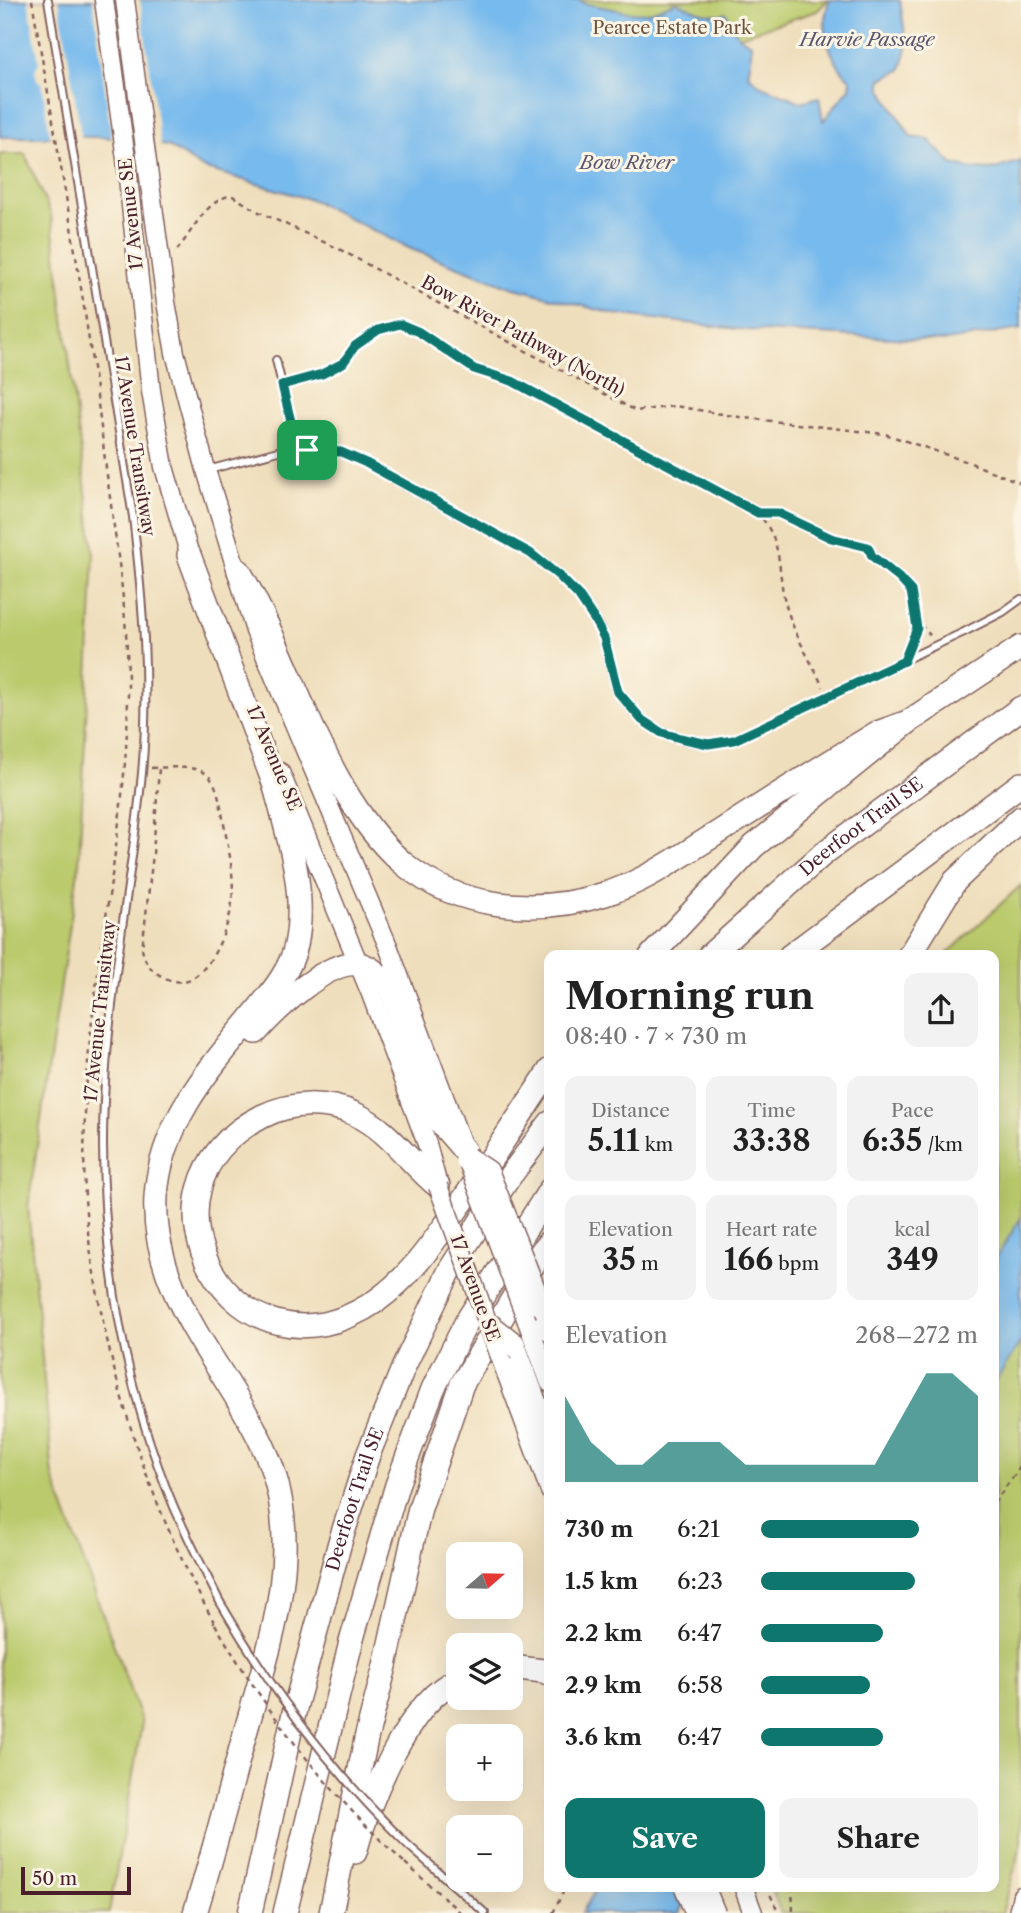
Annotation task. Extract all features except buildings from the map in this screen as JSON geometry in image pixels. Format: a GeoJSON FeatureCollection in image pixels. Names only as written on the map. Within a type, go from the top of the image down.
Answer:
{"type":"FeatureCollection","features":[{"type":"Feature","properties":{"kind":"highway"},"geometry":{"type":"LineString","coordinates":[[189,555],[274,783],[285,821],[299,904],[296,947],[289,964],[277,986],[205,1073],[180,1116],[162,1158],[156,1195],[156,1217],[162,1250],[175,1292],[198,1338],[256,1432],[272,1469],[281,1503],[284,1532],[285,1570],[274,1627],[195,1913]]}},
{"type":"Feature","properties":{"kind":"highway"},"geometry":{"type":"LineString","coordinates":[[239,571],[258,604],[318,737],[350,799],[380,840],[404,865],[438,885],[467,898],[496,905],[551,906],[605,894],[649,875],[877,733],[908,722]]}},
{"type":"Feature","properties":{"kind":"highway"},"geometry":{"type":"LineString","coordinates":[[656,950],[754,846],[908,722],[1021,647]]}},
{"type":"Feature","properties":{"kind":"highway","name":"Deerfoot Trail SE"},"geometry":{"type":"LineString","coordinates":[[716,950],[824,853],[1021,708]]}},
{"type":"Feature","properties":{"kind":"highway"},"geometry":{"type":"LineString","coordinates":[[798,950],[1021,784]]}},
{"type":"Feature","properties":{"kind":"highway"},"geometry":{"type":"LineString","coordinates":[[913,950],[955,881],[1021,818]]}},
{"type":"Feature","properties":{"kind":"highway"},"geometry":{"type":"LineString","coordinates":[[180,1116],[265,1022],[296,994],[338,967],[359,964],[381,976],[390,986],[439,1121],[466,1155],[486,1172],[533,1312],[544,1323]]}},
{"type":"Feature","properties":{"kind":"highway"},"geometry":{"type":"LineString","coordinates":[[438,1186],[419,1171],[388,1136],[371,1122],[337,1108],[293,1105],[273,1110],[231,1136],[206,1171],[196,1212],[202,1252],[220,1285],[248,1310],[264,1318],[300,1325],[345,1318],[358,1312],[391,1289],[423,1257],[544,1079]]}},
{"type":"Feature","properties":{"kind":"highway","name":"Deerfoot Trail SE"},"geometry":{"type":"LineString","coordinates":[[250,1913],[296,1704],[340,1542],[368,1455],[404,1366],[450,1270],[507,1181],[544,1131]]}},
{"type":"Feature","properties":{"kind":"highway","name":"Deerfoot Trail SE"},"geometry":{"type":"LineString","coordinates":[[285,1913],[351,1642],[397,1485],[433,1389],[467,1321],[544,1200]]}},
{"type":"Feature","properties":{"kind":"highway"},"geometry":{"type":"LineString","coordinates":[[331,1913],[366,1739],[420,1508],[441,1441],[462,1384],[544,1248]]}},
{"type":"Feature","properties":{"kind":"highway"},"geometry":{"type":"LineString","coordinates":[[489,1325],[508,1353],[544,1431]]}},
{"type":"Feature","properties":{"kind":"highway"},"geometry":{"type":"LineString","coordinates":[[523,1668],[544,1671]]}},
{"type":"Feature","properties":{"kind":"highway"},"geometry":{"type":"LineString","coordinates":[[339,1913],[359,1838],[390,1760],[432,1697],[446,1688]]}},
{"type":"Feature","properties":{"kind":"highway"},"geometry":{"type":"LineString","coordinates":[[688,1892],[697,1913]]}},
{"type":"Feature","properties":{"kind":"main road","name":"17 Avenue SE"},"geometry":{"type":"LineString","coordinates":[[104,0],[126,159],[151,391],[164,467],[189,555],[359,964],[427,1144],[438,1186],[489,1325]]}},
{"type":"Feature","properties":{"kind":"main road","name":"17 Avenue SE"},"geometry":{"type":"LineString","coordinates":[[125,0],[173,340],[206,470],[263,650],[388,946],[466,1155]]}},
{"type":"Feature","properties":{"kind":"main road","name":"17 Avenue SE"},"geometry":{"type":"LineString","coordinates":[[533,1312],[544,1358]]}},
{"type":"Feature","properties":{"kind":"main road","name":"17 Avenue SE"},"geometry":{"type":"LineString","coordinates":[[508,1353],[544,1470]]}},
{"type":"Feature","properties":{"kind":"main road"},"geometry":{"type":"LineString","coordinates":[[707,1892],[716,1913]]}},
{"type":"Feature","properties":{"kind":"main road"},"geometry":{"type":"LineString","coordinates":[[744,1892],[753,1913]]}},
{"type":"Feature","properties":{"kind":"street"},"geometry":{"type":"LineString","coordinates":[[1017,1913],[1021,1895]]}},
{"type":"Feature","properties":{"kind":"lane","name":"17 Avenue Transitway"},"geometry":{"type":"LineString","coordinates":[[48,0],[133,517],[142,592],[145,652],[142,769],[110,1012],[103,1142],[104,1201],[110,1263],[129,1365],[150,1441],[173,1505],[220,1602],[255,1660],[311,1739],[347,1783],[409,1846],[485,1913]]}},
{"type":"Feature","properties":{"kind":"lane"},"geometry":{"type":"LineString","coordinates":[[276,360],[297,446]]}},
{"type":"Feature","properties":{"kind":"lane"},"geometry":{"type":"LineString","coordinates":[[206,470],[297,446],[307,450],[341,452],[366,463],[540,561],[578,595],[594,619],[604,638],[618,692],[629,708],[662,733],[708,744],[734,740],[828,697],[1003,612],[1021,599]]}},
{"type":"Feature","properties":{"kind":"path"},"geometry":{"type":"LineString","coordinates":[[32,0],[100,413],[119,553],[127,654],[126,733],[120,803],[90,1037],[85,1104],[85,1201],[97,1289],[122,1399],[149,1482],[192,1582],[215,1624],[259,1695],[307,1760],[372,1833],[461,1913]]}},
{"type":"Feature","properties":{"kind":"path","name":"Bow River Pathway (North)"},"geometry":{"type":"LineString","coordinates":[[176,251],[207,210],[219,198],[231,195],[260,212],[340,249],[636,411],[675,406],[745,418],[885,434],[968,462],[1021,484]]}},
{"type":"Feature","properties":{"kind":"path"},"geometry":{"type":"LineString","coordinates":[[282,385],[322,374],[343,363],[355,346],[378,330],[400,324],[419,332],[474,369],[512,381],[758,513],[767,524],[778,547],[786,608],[828,697]]}},
{"type":"Feature","properties":{"kind":"path"},"geometry":{"type":"LineString","coordinates":[[758,513],[778,513],[831,538],[868,547],[872,556],[911,591],[917,628],[904,661]]}},
{"type":"Feature","properties":{"kind":"path"},"geometry":{"type":"LineString","coordinates":[[915,613],[926,633],[946,640]]}},
{"type":"Feature","properties":{"kind":"path"},"geometry":{"type":"LineString","coordinates":[[159,768],[195,768],[207,773],[216,786],[221,803],[232,866],[231,907],[218,946],[198,974],[189,980],[177,982],[152,970],[145,961],[142,949],[159,768]]}},
{"type":"Feature","properties":{"kind":"path"},"geometry":{"type":"LineString","coordinates":[[999,1496],[1021,1466]]}},
{"type":"Feature","properties":{"kind":"path"},"geometry":{"type":"LineString","coordinates":[[553,1913],[563,1892]]}},
{"type":"Feature","properties":{"kind":"path"},"geometry":{"type":"LineString","coordinates":[[769,1892],[779,1913]]}},
{"type":"Feature","properties":{"kind":"path"},"geometry":{"type":"LineString","coordinates":[[792,1892],[793,1913]]}},
{"type":"Feature","properties":{"kind":"green space","name":"Pearce Estate Park"},"geometry":{"type":"Polygon","coordinates":[[[496,0],[828,0],[817,11],[672,58],[496,0]]]}},
{"type":"Feature","properties":{"kind":"green space"},"geometry":{"type":"Polygon","coordinates":[[[0,154],[25,154],[51,215],[94,555],[79,864],[28,1207],[53,1477],[142,1723],[109,1913],[0,1913],[0,154]]]}},
{"type":"Feature","properties":{"kind":"green space"},"geometry":{"type":"Polygon","coordinates":[[[1021,885],[1021,1845],[1002,1913],[781,1913],[773,1892],[999,1892],[999,950],[951,950],[1021,885]]]}},
{"type":"Feature","properties":{"kind":"water","name":"Bow River"},"geometry":{"type":"Polygon","coordinates":[[[0,0],[580,0],[583,3],[628,12],[648,13],[676,2],[707,14],[726,13],[738,35],[751,43],[748,74],[761,86],[801,102],[819,97],[823,121],[850,88],[851,80],[837,64],[828,43],[825,21],[830,0],[900,0],[907,48],[901,70],[881,79],[881,88],[911,137],[928,139],[952,164],[973,169],[991,170],[1021,161],[1021,329],[946,341],[745,330],[614,314],[511,287],[411,249],[312,200],[203,168],[168,146],[105,137],[0,137],[0,0]]]}},
{"type":"Feature","properties":{"kind":"water"},"geometry":{"type":"Polygon","coordinates":[[[1021,1218],[1021,1341],[999,1376],[999,1253],[1021,1218]]]}},
{"type":"Feature","properties":{"kind":"water"},"geometry":{"type":"Polygon","coordinates":[[[594,1892],[689,1892],[679,1913],[582,1913],[594,1892]]]}},
{"type":"Feature","properties":{"kind":"pier"},"geometry":{"type":"Polygon","coordinates":[[[28,0],[59,0],[82,141],[51,141],[42,84],[37,80],[35,69],[39,63],[28,0]]]}},
{"type":"Feature","properties":{"kind":"pier"},"geometry":{"type":"Polygon","coordinates":[[[93,0],[140,0],[161,149],[112,142],[93,0]]]}},
{"type":"Feature","properties":{"kind":"route"},"geometry":{"type":"LineString","coordinates":[[400,324],[419,332],[474,369],[512,381],[758,513],[778,513],[831,538],[868,547],[872,556],[911,591],[917,628],[904,661],[734,740],[708,744],[662,733],[629,708],[618,692],[604,638],[578,595],[559,576],[530,553],[366,463],[341,452],[307,450],[297,446],[282,385],[322,374],[343,363],[355,346],[378,330],[400,324]]}},
{"type":"Feature","properties":{"kind":"water label","name":"Harvie Passage"},"geometry":{"type":"Point","coordinates":[867,39]}}]}
